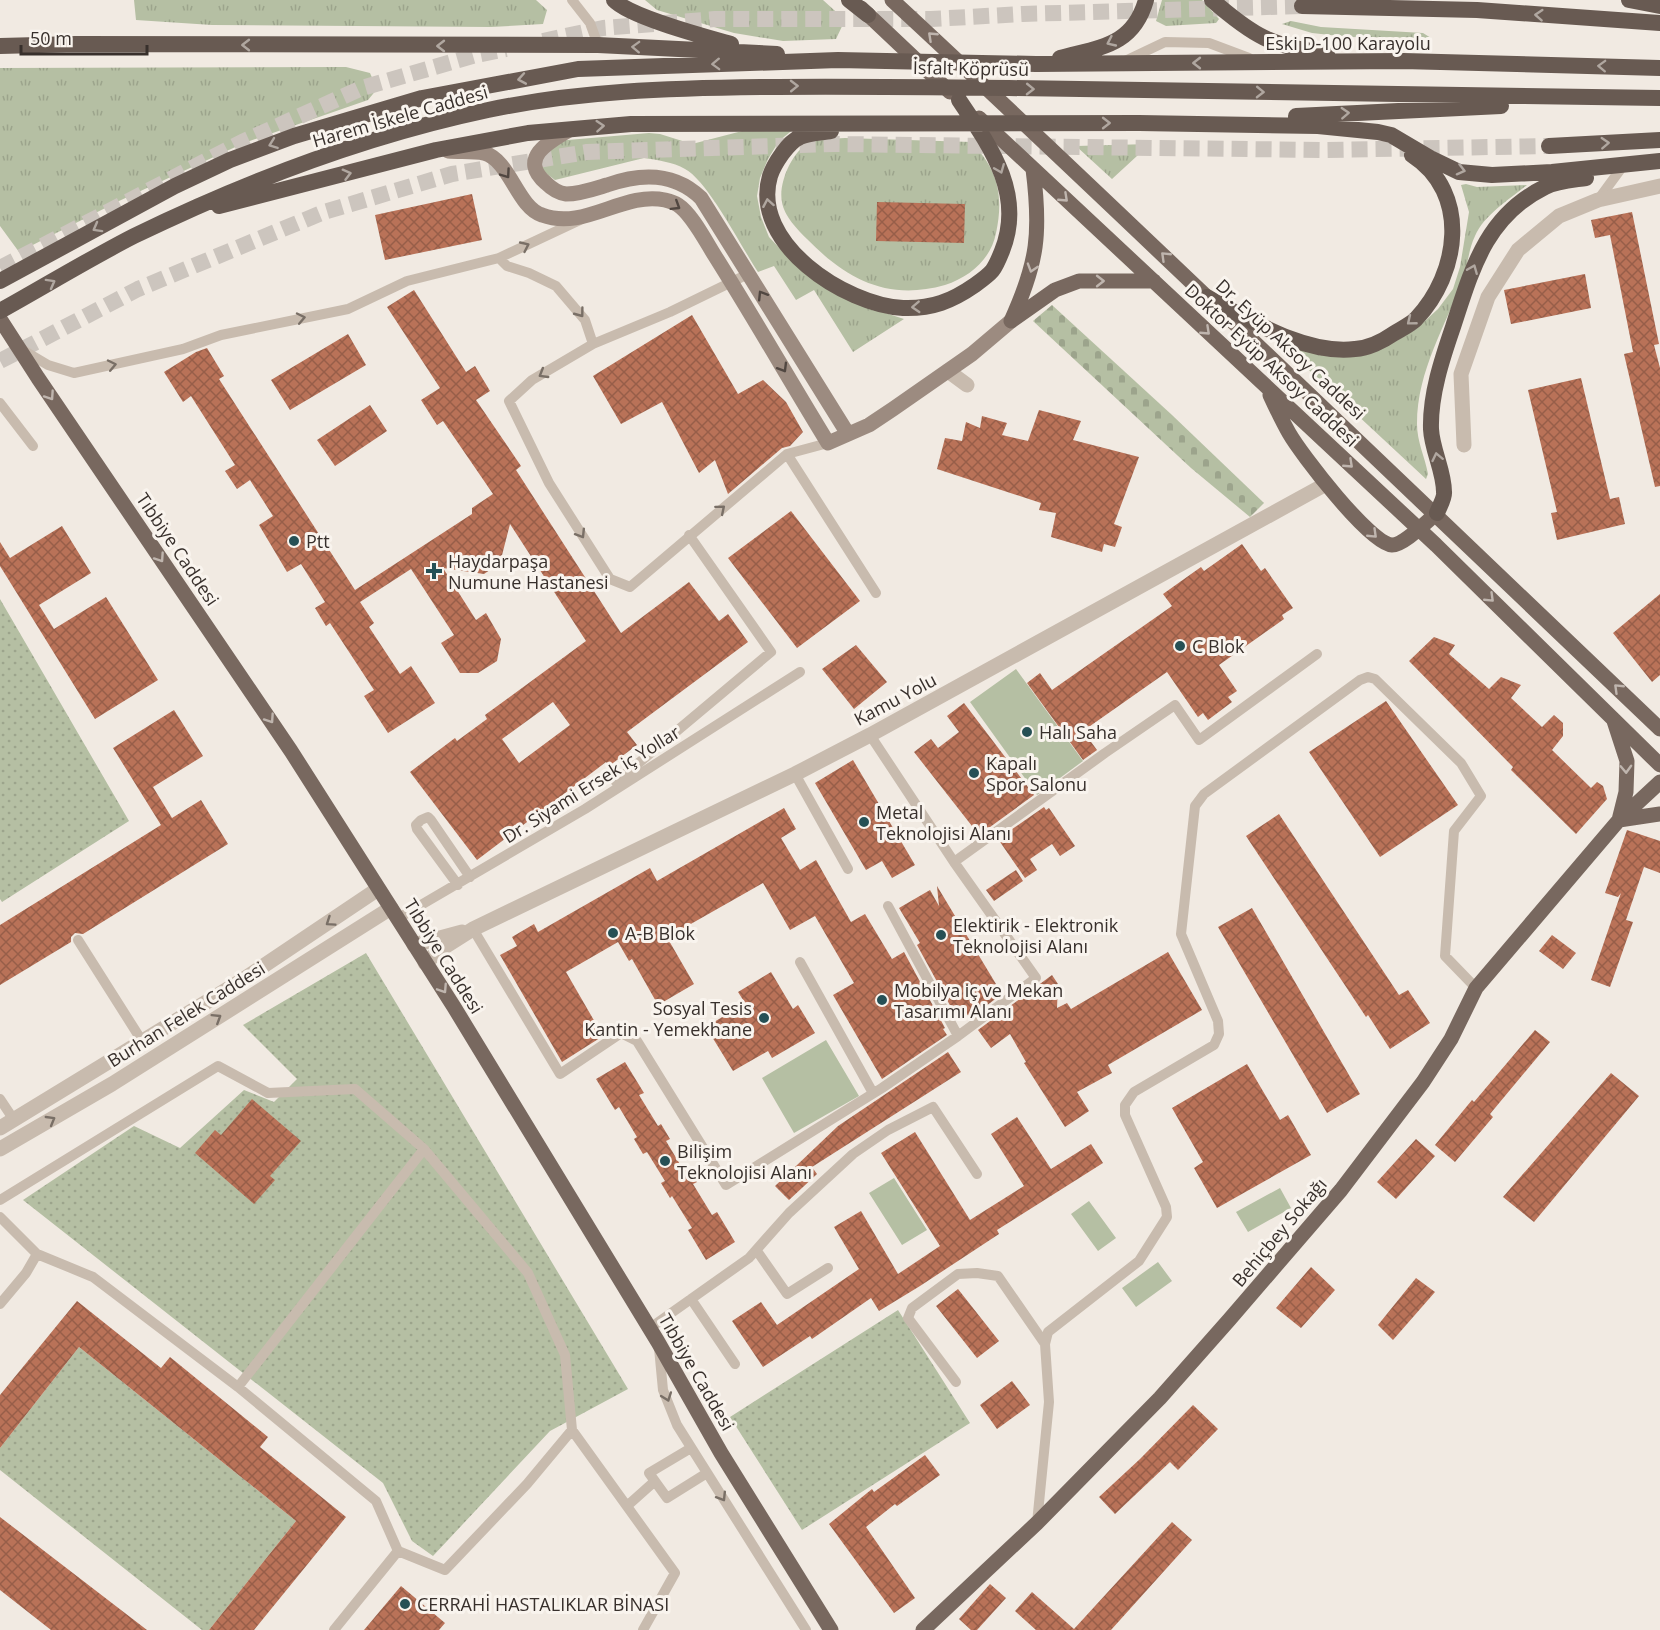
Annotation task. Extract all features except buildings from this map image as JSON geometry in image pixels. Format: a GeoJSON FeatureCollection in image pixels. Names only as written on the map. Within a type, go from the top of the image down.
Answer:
{"type":"FeatureCollection","features":[{"type":"Feature","properties":{"kind":"highway"},"geometry":{"type":"LineString","coordinates":[[614,0],[647,17],[691,33],[758,51]]}},
{"type":"Feature","properties":{"kind":"highway"},"geometry":{"type":"LineString","coordinates":[[850,0],[868,15]]}},
{"type":"Feature","properties":{"kind":"highway"},"geometry":{"type":"LineString","coordinates":[[1036,64],[1111,44],[1133,29],[1141,16],[1146,0]]}},
{"type":"Feature","properties":{"kind":"highway"},"geometry":{"type":"LineString","coordinates":[[1212,0],[1256,35],[1285,47],[1318,53],[1402,61]]}},
{"type":"Feature","properties":{"kind":"highway"},"geometry":{"type":"LineString","coordinates":[[1629,0],[1660,6]]}},
{"type":"Feature","properties":{"kind":"highway"},"geometry":{"type":"LineString","coordinates":[[1302,6],[1477,10],[1660,23]]}},
{"type":"Feature","properties":{"kind":"highway"},"geometry":{"type":"LineString","coordinates":[[0,46],[76,44],[597,45],[758,51],[838,60]]}},
{"type":"Feature","properties":{"kind":"highway","name":"İsfalt Köprüsü"},"geometry":{"type":"LineString","coordinates":[[838,60],[1036,64]]}},
{"type":"Feature","properties":{"kind":"highway","name":"Harem İskele Caddesi"},"geometry":{"type":"LineString","coordinates":[[0,281],[127,211],[230,160],[294,136],[422,98],[578,69],[838,60]]}},
{"type":"Feature","properties":{"kind":"highway","name":"Eski D-100 Karayolu"},"geometry":{"type":"LineString","coordinates":[[1036,64],[1402,61],[1660,68]]}},
{"type":"Feature","properties":{"kind":"highway","name":"İsfalt Köprüsü"},"geometry":{"type":"LineString","coordinates":[[845,86],[1660,99]]}},
{"type":"Feature","properties":{"kind":"highway","name":"Harem İskele Caddesi"},"geometry":{"type":"LineString","coordinates":[[0,311],[130,238],[206,202],[281,171],[388,136],[490,110],[566,97],[692,87],[845,86]]}},
{"type":"Feature","properties":{"kind":"highway"},"geometry":{"type":"LineString","coordinates":[[1139,123],[1660,99]]}},
{"type":"Feature","properties":{"kind":"highway"},"geometry":{"type":"LineString","coordinates":[[901,124],[799,137],[781,154],[771,173],[766,191],[769,212],[780,236],[797,256],[831,284],[852,295],[902,308],[944,304],[964,293],[996,268],[1009,235],[1009,196],[1002,174],[987,143],[960,100]]}},
{"type":"Feature","properties":{"kind":"highway"},"geometry":{"type":"LineString","coordinates":[[130,238],[220,206],[436,150],[528,133],[631,124],[1139,123],[1318,126],[1391,135],[1459,172],[1492,175],[1552,172],[1660,161]]}},
{"type":"Feature","properties":{"kind":"highway"},"geometry":{"type":"LineString","coordinates":[[1207,297],[1260,326],[1323,349],[1356,350],[1384,340],[1414,320],[1431,300],[1450,255],[1453,228],[1449,200],[1435,176],[1416,158],[1392,143],[1363,130]]}},
{"type":"Feature","properties":{"kind":"highway"},"geometry":{"type":"LineString","coordinates":[[1549,146],[1660,140]]}},
{"type":"Feature","properties":{"kind":"highway"},"geometry":{"type":"LineString","coordinates":[[1437,513],[1445,494],[1431,430],[1435,393],[1442,359],[1482,246],[1495,227],[1518,205],[1547,186],[1660,161]]}},
{"type":"Feature","properties":{"kind":"main road","name":"Dr. Eyüp Aksoy Caddesi"},"geometry":{"type":"LineString","coordinates":[[892,0],[1026,123],[1437,513],[1660,729]]}},
{"type":"Feature","properties":{"kind":"main road","name":"Doktor Eyüp Aksoy Caddesi"},"geometry":{"type":"LineString","coordinates":[[868,15],[1418,529],[1660,765]]}},
{"type":"Feature","properties":{"kind":"main road"},"geometry":{"type":"LineString","coordinates":[[572,128],[543,145],[536,155],[535,168],[539,177],[548,186],[564,194],[645,176],[672,179],[685,184],[701,198],[848,434]]}},
{"type":"Feature","properties":{"kind":"main road"},"geometry":{"type":"LineString","coordinates":[[436,150],[485,153],[496,160],[520,195],[538,214],[567,220],[589,216],[634,201],[664,200],[678,204],[690,217],[731,282],[828,443],[869,425],[972,354],[1011,321],[1055,290],[1079,281],[1154,282]]}},
{"type":"Feature","properties":{"kind":"main road"},"geometry":{"type":"LineString","coordinates":[[1011,321],[1025,290],[1035,257],[1038,207],[1033,168]]}},
{"type":"Feature","properties":{"kind":"main road","name":"Tıbbiye Caddesi"},"geometry":{"type":"LineString","coordinates":[[0,319],[291,751],[394,913],[658,1342],[721,1453],[831,1630]]}},
{"type":"Feature","properties":{"kind":"main road"},"geometry":{"type":"LineString","coordinates":[[1265,386],[1289,434],[1326,484],[1382,542],[1392,545],[1402,542],[1437,513]]}},
{"type":"Feature","properties":{"kind":"main road"},"geometry":{"type":"LineString","coordinates":[[1612,718],[1627,761],[1626,792],[1619,820],[1660,814]]}},
{"type":"Feature","properties":{"kind":"main road","name":"Behiçbey Sokağı"},"geometry":{"type":"LineString","coordinates":[[923,1630],[1037,1523],[1160,1398],[1341,1190],[1423,1082],[1451,1039],[1476,988],[1619,820],[1660,782]]}},
{"type":"Feature","properties":{"kind":"street"},"geometry":{"type":"LineString","coordinates":[[1464,445],[1461,374],[1488,297],[1518,250],[1558,216],[1598,200],[1660,186]]}},
{"type":"Feature","properties":{"kind":"street"},"geometry":{"type":"LineString","coordinates":[[948,371],[967,385]]}},
{"type":"Feature","properties":{"kind":"street","name":"Kamu Yolu"},"geometry":{"type":"LineString","coordinates":[[425,963],[443,948],[473,929],[795,774],[870,735],[1326,484]]}},
{"type":"Feature","properties":{"kind":"street","name":"Burhan Felek Caddesi"},"geometry":{"type":"LineString","coordinates":[[0,1128],[241,981],[378,889]]}},
{"type":"Feature","properties":{"kind":"street","name":"Burhan Felek Caddesi"},"geometry":{"type":"LineString","coordinates":[[0,1149],[394,913]]}},
{"type":"Feature","properties":{"kind":"street","name":"Kamu Yolu"},"geometry":{"type":"LineString","coordinates":[[414,945],[473,929]]}},
{"type":"Feature","properties":{"kind":"lane"},"geometry":{"type":"LineString","coordinates":[[572,0],[590,23],[597,45]]}},
{"type":"Feature","properties":{"kind":"lane"},"geometry":{"type":"LineString","coordinates":[[1598,200],[1620,170]]}},
{"type":"Feature","properties":{"kind":"lane"},"geometry":{"type":"LineString","coordinates":[[18,348],[48,364],[74,373],[183,349],[221,335],[348,309],[407,281],[499,258],[589,216]]}},
{"type":"Feature","properties":{"kind":"lane"},"geometry":{"type":"LineString","coordinates":[[499,258],[507,266],[529,273],[556,286],[585,320],[593,344]]}},
{"type":"Feature","properties":{"kind":"lane"},"geometry":{"type":"LineString","coordinates":[[748,274],[670,312],[593,344],[532,380],[509,401],[549,483],[610,579],[630,587],[787,454],[828,443]]}},
{"type":"Feature","properties":{"kind":"lane"},"geometry":{"type":"LineString","coordinates":[[0,403],[33,446]]}},
{"type":"Feature","properties":{"kind":"lane"},"geometry":{"type":"LineString","coordinates":[[787,454],[876,593]]}},
{"type":"Feature","properties":{"kind":"lane"},"geometry":{"type":"LineString","coordinates":[[585,809],[771,652],[689,536]]}},
{"type":"Feature","properties":{"kind":"lane"},"geometry":{"type":"LineString","coordinates":[[954,862],[1175,705],[1199,740],[1317,654]]}},
{"type":"Feature","properties":{"kind":"lane","name":"Dr. Siyami Ersek iç Yollar"},"geometry":{"type":"LineString","coordinates":[[394,913],[470,878],[585,809],[800,672]]}},
{"type":"Feature","properties":{"kind":"lane"},"geometry":{"type":"LineString","coordinates":[[1037,1523],[1049,1402],[1045,1344],[1048,1332],[1139,1261],[1167,1217],[1166,1207],[1125,1115],[1125,1105],[1134,1092],[1214,1045],[1219,1034],[1218,1021],[1181,934],[1195,806],[1204,794],[1368,676],[1374,679],[1461,763],[1481,796],[1454,831],[1445,956],[1476,988]]}},
{"type":"Feature","properties":{"kind":"lane"},"geometry":{"type":"LineString","coordinates":[[473,929],[560,1074],[621,1033],[637,1041],[726,1185],[873,1093],[958,1036],[1036,978],[954,862],[870,735]]}},
{"type":"Feature","properties":{"kind":"lane"},"geometry":{"type":"LineString","coordinates":[[795,774],[848,869]]}},
{"type":"Feature","properties":{"kind":"lane"},"geometry":{"type":"LineString","coordinates":[[458,885],[417,829],[416,825],[421,820],[428,817],[431,820],[470,878]]}},
{"type":"Feature","properties":{"kind":"lane"},"geometry":{"type":"LineString","coordinates":[[888,906],[958,1036]]}},
{"type":"Feature","properties":{"kind":"lane"},"geometry":{"type":"LineString","coordinates":[[78,940],[142,1041]]}},
{"type":"Feature","properties":{"kind":"lane"},"geometry":{"type":"LineString","coordinates":[[800,962],[873,1093]]}},
{"type":"Feature","properties":{"kind":"lane"},"geometry":{"type":"LineString","coordinates":[[0,1200],[218,1066],[268,1093],[355,1089],[423,1149],[528,1273],[565,1355],[572,1430],[675,1573],[644,1630]]}},
{"type":"Feature","properties":{"kind":"lane"},"geometry":{"type":"LineString","coordinates":[[0,1099],[14,1120]]}},
{"type":"Feature","properties":{"kind":"lane"},"geometry":{"type":"LineString","coordinates":[[650,1329],[757,1251],[789,1213],[853,1154],[888,1130],[933,1107],[977,1174]]}},
{"type":"Feature","properties":{"kind":"lane"},"geometry":{"type":"LineString","coordinates":[[238,1387],[423,1149]]}},
{"type":"Feature","properties":{"kind":"lane"},"geometry":{"type":"LineString","coordinates":[[0,1217],[37,1254],[93,1277],[238,1387],[376,1501],[399,1551],[445,1570],[527,1484],[572,1430]]}},
{"type":"Feature","properties":{"kind":"lane"},"geometry":{"type":"LineString","coordinates":[[757,1251],[787,1294],[828,1268]]}},
{"type":"Feature","properties":{"kind":"lane"},"geometry":{"type":"LineString","coordinates":[[0,1304],[26,1274],[37,1254]]}},
{"type":"Feature","properties":{"kind":"lane"},"geometry":{"type":"LineString","coordinates":[[956,1382],[908,1318],[912,1308],[958,1274],[977,1273],[998,1276],[1045,1344]]}},
{"type":"Feature","properties":{"kind":"lane"},"geometry":{"type":"LineString","coordinates":[[691,1299],[735,1364]]}},
{"type":"Feature","properties":{"kind":"lane"},"geometry":{"type":"LineString","coordinates":[[658,1342],[663,1390],[677,1425],[806,1630]]}},
{"type":"Feature","properties":{"kind":"lane"},"geometry":{"type":"LineString","coordinates":[[691,1448],[650,1473],[655,1481],[667,1498],[707,1473]]}},
{"type":"Feature","properties":{"kind":"lane"},"geometry":{"type":"LineString","coordinates":[[627,1506],[655,1481]]}},
{"type":"Feature","properties":{"kind":"lane"},"geometry":{"type":"LineString","coordinates":[[334,1630],[399,1551]]}},
{"type":"Feature","properties":{"kind":"green space"},"geometry":{"type":"Polygon","coordinates":[[[134,0],[536,0],[547,10],[543,24],[491,27],[212,25],[136,20],[134,0]]]}},
{"type":"Feature","properties":{"kind":"green space"},"geometry":{"type":"Polygon","coordinates":[[[645,0],[823,0],[845,20],[836,39],[783,41],[734,33],[657,10],[645,0]]]}},
{"type":"Feature","properties":{"kind":"green space"},"geometry":{"type":"Polygon","coordinates":[[[1162,0],[1202,0],[1219,19],[1216,23],[1166,26],[1156,21],[1162,0]]]}},
{"type":"Feature","properties":{"kind":"green space"},"geometry":{"type":"Polygon","coordinates":[[[1291,21],[1321,27],[1423,33],[1431,38],[1348,37],[1312,33],[1282,24],[1291,21]]]}},
{"type":"Feature","properties":{"kind":"green space"},"geometry":{"type":"Polygon","coordinates":[[[346,67],[370,73],[377,89],[368,100],[244,143],[119,201],[19,252],[0,226],[0,68],[346,67]]]}},
{"type":"Feature","properties":{"kind":"green space"},"geometry":{"type":"Polygon","coordinates":[[[795,128],[779,141],[760,178],[757,196],[761,217],[769,237],[787,256],[858,304],[904,319],[853,352],[814,290],[796,300],[774,266],[758,272],[714,201],[704,187],[685,169],[670,163],[644,158],[555,180],[543,171],[540,156],[556,141],[649,133],[692,144],[746,130],[795,128]]]}},
{"type":"Feature","properties":{"kind":"green space"},"geometry":{"type":"Polygon","coordinates":[[[845,138],[971,142],[993,173],[999,195],[996,233],[989,251],[978,266],[963,277],[945,285],[905,290],[887,288],[853,276],[837,266],[807,239],[783,207],[781,195],[784,178],[797,153],[809,143],[845,138]]]}},
{"type":"Feature","properties":{"kind":"green space"},"geometry":{"type":"Polygon","coordinates":[[[1150,144],[1112,179],[1076,146],[1150,144]]]}},
{"type":"Feature","properties":{"kind":"green space"},"geometry":{"type":"Polygon","coordinates":[[[1461,185],[1477,187],[1527,185],[1498,208],[1479,228],[1471,245],[1464,276],[1427,367],[1418,404],[1417,424],[1418,437],[1428,474],[1426,479],[1283,346],[1282,341],[1373,351],[1416,329],[1438,309],[1453,289],[1460,267],[1469,212],[1461,185]]]}},
{"type":"Feature","properties":{"kind":"green space"},"geometry":{"type":"Polygon","coordinates":[[[1052,305],[1264,503],[1250,517],[1191,468],[1033,321],[1052,305]]]}},
{"type":"Feature","properties":{"kind":"green space"},"geometry":{"type":"Polygon","coordinates":[[[0,599],[129,821],[2,902],[0,899],[0,599]]]}},
{"type":"Feature","properties":{"kind":"green space","name":"Halı Saha"},"geometry":{"type":"Polygon","coordinates":[[[1016,669],[1083,761],[1037,795],[970,702],[1016,669]]]}},
{"type":"Feature","properties":{"kind":"green space"},"geometry":{"type":"Polygon","coordinates":[[[366,953],[628,1389],[550,1431],[433,1556],[412,1541],[383,1483],[23,1200],[134,1126],[180,1148],[244,1090],[274,1102],[297,1079],[243,1025],[366,953]]]}},
{"type":"Feature","properties":{"kind":"green space"},"geometry":{"type":"Polygon","coordinates":[[[826,1040],[859,1096],[794,1133],[762,1078],[826,1040]]]}},
{"type":"Feature","properties":{"kind":"green space"},"geometry":{"type":"Polygon","coordinates":[[[894,1178],[927,1230],[902,1245],[869,1193],[894,1178]]]}},
{"type":"Feature","properties":{"kind":"green space"},"geometry":{"type":"Polygon","coordinates":[[[1280,1188],[1291,1208],[1248,1232],[1236,1212],[1280,1188]]]}},
{"type":"Feature","properties":{"kind":"green space"},"geometry":{"type":"Polygon","coordinates":[[[1089,1201],[1116,1238],[1098,1251],[1071,1214],[1089,1201]]]}},
{"type":"Feature","properties":{"kind":"green space"},"geometry":{"type":"Polygon","coordinates":[[[1158,1262],[1172,1281],[1136,1307],[1122,1288],[1158,1262]]]}},
{"type":"Feature","properties":{"kind":"green space"},"geometry":{"type":"Polygon","coordinates":[[[898,1310],[970,1423],[802,1530],[730,1417],[898,1310]]]}},
{"type":"Feature","properties":{"kind":"green space"},"geometry":{"type":"Polygon","coordinates":[[[79,1347],[296,1521],[209,1630],[202,1630],[0,1470],[0,1448],[79,1347]]]}},
{"type":"Feature","properties":{"kind":"tunnel"},"geometry":{"type":"LineString","coordinates":[[543,41],[603,28],[715,19],[931,19],[1302,6]]}},
{"type":"Feature","properties":{"kind":"tunnel"},"geometry":{"type":"LineString","coordinates":[[0,268],[242,142],[362,88],[476,55],[506,49]]}},
{"type":"Feature","properties":{"kind":"tunnel"},"geometry":{"type":"LineString","coordinates":[[0,361],[138,289],[324,212],[452,174],[587,152],[834,144],[1325,150],[1549,146]]}},
{"type":"Feature","properties":{"kind":"place","name":"Ptt"},"geometry":{"type":"Point","coordinates":[294,541]}},
{"type":"Feature","properties":{"kind":"place","name":"Haydarpaşa Numune Hastanesi"},"geometry":{"type":"Point","coordinates":[434,571]}},
{"type":"Feature","properties":{"kind":"place","name":"C Blok"},"geometry":{"type":"Point","coordinates":[1180,646]}},
{"type":"Feature","properties":{"kind":"place","name":"Halı Saha"},"geometry":{"type":"Point","coordinates":[1027,732]}},
{"type":"Feature","properties":{"kind":"place","name":"Kapalı Spor Salonu"},"geometry":{"type":"Point","coordinates":[974,773]}},
{"type":"Feature","properties":{"kind":"place","name":"Metal Teknolojisi Alanı"},"geometry":{"type":"Point","coordinates":[864,822]}},
{"type":"Feature","properties":{"kind":"place","name":"A-B Blok"},"geometry":{"type":"Point","coordinates":[613,933]}},
{"type":"Feature","properties":{"kind":"place","name":"Elektirik - Elektronik Teknolojisi Alanı"},"geometry":{"type":"Point","coordinates":[941,935]}},
{"type":"Feature","properties":{"kind":"place","name":"Mobilya iç ve Mekan Tasarımı Alanı"},"geometry":{"type":"Point","coordinates":[882,1000]}},
{"type":"Feature","properties":{"kind":"place","name":"Sosyal Tesis Kantin - Yemekhane"},"geometry":{"type":"Point","coordinates":[764,1018]}},
{"type":"Feature","properties":{"kind":"place","name":"Bilişim Teknolojisi Alanı"},"geometry":{"type":"Point","coordinates":[665,1161]}},
{"type":"Feature","properties":{"kind":"place","name":"CERRAHİ HASTALIKLAR BİNASI"},"geometry":{"type":"Point","coordinates":[405,1604]}}]}
